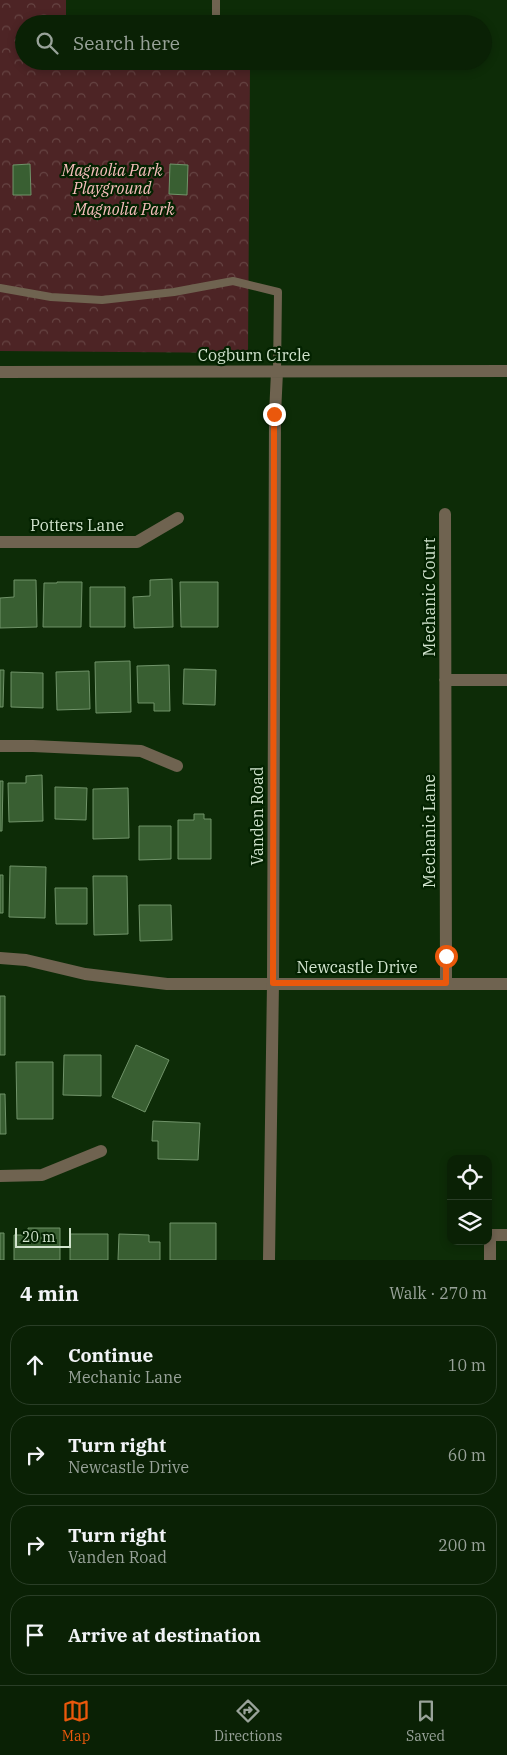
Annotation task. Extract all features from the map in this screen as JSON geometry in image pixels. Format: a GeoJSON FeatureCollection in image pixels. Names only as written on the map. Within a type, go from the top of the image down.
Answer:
{"type":"FeatureCollection","features":[{"type":"Feature","properties":{"kind":"street","name":"Cogburn Circle"},"geometry":{"type":"LineString","coordinates":[[0,372],[507,371]]}},
{"type":"Feature","properties":{"kind":"street","name":"Vanden Road"},"geometry":{"type":"LineString","coordinates":[[269,1260],[273,983],[274,414],[276,372]]}},
{"type":"Feature","properties":{"kind":"street","name":"Mechanic Court"},"geometry":{"type":"LineString","coordinates":[[445,514],[445,680]]}},
{"type":"Feature","properties":{"kind":"street","name":"Potters Lane"},"geometry":{"type":"LineString","coordinates":[[0,542],[137,542],[178,518]]}},
{"type":"Feature","properties":{"kind":"street"},"geometry":{"type":"LineString","coordinates":[[445,680],[507,680]]}},
{"type":"Feature","properties":{"kind":"street","name":"Mechanic Lane"},"geometry":{"type":"LineString","coordinates":[[445,680],[446,983]]}},
{"type":"Feature","properties":{"kind":"street"},"geometry":{"type":"LineString","coordinates":[[0,746],[141,751],[177,766]]}},
{"type":"Feature","properties":{"kind":"street","name":"Newcastle Drive"},"geometry":{"type":"LineString","coordinates":[[0,958],[26,960],[85,974],[167,984],[507,984]]}},
{"type":"Feature","properties":{"kind":"street"},"geometry":{"type":"LineString","coordinates":[[0,1176],[42,1175],[101,1151]]}},
{"type":"Feature","properties":{"kind":"street"},"geometry":{"type":"LineString","coordinates":[[490,1260],[490,1235],[507,1235]]}},
{"type":"Feature","properties":{"kind":"lane"},"geometry":{"type":"LineString","coordinates":[[216,0],[216,15]]}},
{"type":"Feature","properties":{"kind":"lane"},"geometry":{"type":"LineString","coordinates":[[0,288],[51,297],[102,300],[174,292],[233,281],[278,292],[276,372]]}},
{"type":"Feature","properties":{"kind":"green space","name":"Magnolia Park"},"geometry":{"type":"Polygon","coordinates":[[[0,0],[66,0],[66,15],[15,15],[15,70],[250,70],[248,353],[0,351],[0,0]]]}},
{"type":"Feature","properties":{"kind":"building"},"geometry":{"type":"Polygon","coordinates":[[[30,164],[31,195],[13,195],[13,165],[30,164]]]}},
{"type":"Feature","properties":{"kind":"building"},"geometry":{"type":"Polygon","coordinates":[[[170,164],[188,165],[187,195],[169,194],[170,164]]]}},
{"type":"Feature","properties":{"kind":"building"},"geometry":{"type":"Polygon","coordinates":[[[172,579],[173,627],[134,628],[133,597],[150,596],[150,580],[172,579]]]}},
{"type":"Feature","properties":{"kind":"building"},"geometry":{"type":"Polygon","coordinates":[[[14,580],[36,580],[37,627],[0,628],[0,598],[14,597],[14,580]]]}},
{"type":"Feature","properties":{"kind":"building"},"geometry":{"type":"Polygon","coordinates":[[[82,582],[81,627],[43,627],[44,583],[82,582]]]}},
{"type":"Feature","properties":{"kind":"building"},"geometry":{"type":"Polygon","coordinates":[[[180,582],[218,582],[218,627],[181,627],[180,582]]]}},
{"type":"Feature","properties":{"kind":"building"},"geometry":{"type":"Polygon","coordinates":[[[90,587],[125,587],[125,627],[90,627],[90,587]]]}},
{"type":"Feature","properties":{"kind":"building"},"geometry":{"type":"Polygon","coordinates":[[[130,661],[131,712],[96,713],[95,662],[130,661]]]}},
{"type":"Feature","properties":{"kind":"building"},"geometry":{"type":"Polygon","coordinates":[[[169,665],[170,711],[154,711],[154,703],[138,703],[137,666],[169,665]]]}},
{"type":"Feature","properties":{"kind":"building"},"geometry":{"type":"Polygon","coordinates":[[[184,669],[216,670],[215,705],[183,704],[184,669]]]}},
{"type":"Feature","properties":{"kind":"building"},"geometry":{"type":"Polygon","coordinates":[[[0,670],[4,670],[3,707],[0,707],[0,670]]]}},
{"type":"Feature","properties":{"kind":"building"},"geometry":{"type":"Polygon","coordinates":[[[89,671],[90,709],[57,710],[56,672],[89,671]]]}},
{"type":"Feature","properties":{"kind":"building"},"geometry":{"type":"Polygon","coordinates":[[[11,672],[43,673],[43,708],[11,707],[11,672]]]}},
{"type":"Feature","properties":{"kind":"building"},"geometry":{"type":"Polygon","coordinates":[[[42,775],[43,821],[9,822],[8,783],[26,783],[26,776],[42,775]]]}},
{"type":"Feature","properties":{"kind":"building"},"geometry":{"type":"Polygon","coordinates":[[[0,781],[3,781],[2,831],[0,831],[0,781]]]}},
{"type":"Feature","properties":{"kind":"building"},"geometry":{"type":"Polygon","coordinates":[[[55,787],[87,788],[86,820],[55,819],[55,787]]]}},
{"type":"Feature","properties":{"kind":"building"},"geometry":{"type":"Polygon","coordinates":[[[128,788],[129,838],[93,839],[93,789],[128,788]]]}},
{"type":"Feature","properties":{"kind":"building"},"geometry":{"type":"Polygon","coordinates":[[[194,814],[204,814],[204,819],[211,819],[211,859],[178,859],[178,820],[194,820],[194,814]]]}},
{"type":"Feature","properties":{"kind":"building"},"geometry":{"type":"Polygon","coordinates":[[[139,826],[171,826],[171,859],[139,860],[139,826]]]}},
{"type":"Feature","properties":{"kind":"building"},"geometry":{"type":"Polygon","coordinates":[[[10,866],[46,867],[45,918],[9,917],[10,866]]]}},
{"type":"Feature","properties":{"kind":"building"},"geometry":{"type":"Polygon","coordinates":[[[0,875],[3,875],[3,913],[0,913],[0,875]]]}},
{"type":"Feature","properties":{"kind":"building"},"geometry":{"type":"Polygon","coordinates":[[[93,876],[127,876],[128,934],[94,935],[93,876]]]}},
{"type":"Feature","properties":{"kind":"building"},"geometry":{"type":"Polygon","coordinates":[[[55,888],[87,888],[87,924],[56,924],[55,888]]]}},
{"type":"Feature","properties":{"kind":"building"},"geometry":{"type":"Polygon","coordinates":[[[139,905],[171,905],[172,940],[140,941],[139,905]]]}},
{"type":"Feature","properties":{"kind":"building"},"geometry":{"type":"Polygon","coordinates":[[[0,996],[5,996],[5,1055],[0,1055],[0,996]]]}},
{"type":"Feature","properties":{"kind":"building"},"geometry":{"type":"Polygon","coordinates":[[[136,1045],[169,1060],[145,1112],[112,1097],[136,1045]]]}},
{"type":"Feature","properties":{"kind":"building"},"geometry":{"type":"Polygon","coordinates":[[[64,1055],[101,1055],[101,1096],[63,1095],[64,1055]]]}},
{"type":"Feature","properties":{"kind":"building"},"geometry":{"type":"Polygon","coordinates":[[[16,1062],[53,1062],[53,1119],[17,1119],[16,1062]]]}},
{"type":"Feature","properties":{"kind":"building"},"geometry":{"type":"Polygon","coordinates":[[[0,1094],[5,1094],[6,1134],[0,1134],[0,1094]]]}},
{"type":"Feature","properties":{"kind":"building"},"geometry":{"type":"Polygon","coordinates":[[[153,1121],[200,1123],[198,1160],[158,1159],[158,1141],[152,1141],[153,1121]]]}},
{"type":"Feature","properties":{"kind":"building"},"geometry":{"type":"Polygon","coordinates":[[[170,1223],[216,1223],[216,1260],[170,1260],[170,1223]]]}},
{"type":"Feature","properties":{"kind":"building"},"geometry":{"type":"Polygon","coordinates":[[[28,1228],[60,1228],[60,1260],[14,1260],[14,1235],[28,1235],[28,1228]]]}},
{"type":"Feature","properties":{"kind":"building"},"geometry":{"type":"Polygon","coordinates":[[[0,1233],[4,1233],[4,1260],[0,1260],[0,1233]]]}},
{"type":"Feature","properties":{"kind":"building"},"geometry":{"type":"Polygon","coordinates":[[[70,1234],[108,1234],[108,1260],[70,1260],[70,1234]]]}},
{"type":"Feature","properties":{"kind":"building"},"geometry":{"type":"Polygon","coordinates":[[[119,1234],[149,1235],[149,1242],[160,1242],[160,1260],[118,1260],[119,1234]]]}},
{"type":"Feature","properties":{"kind":"route"},"geometry":{"type":"LineString","coordinates":[[274,414],[273,983],[446,983],[446,956]]}},
{"type":"Feature","properties":{"kind":"park label","name":"Magnolia Park Playground"},"geometry":{"type":"Point","coordinates":[112,179]}}]}
